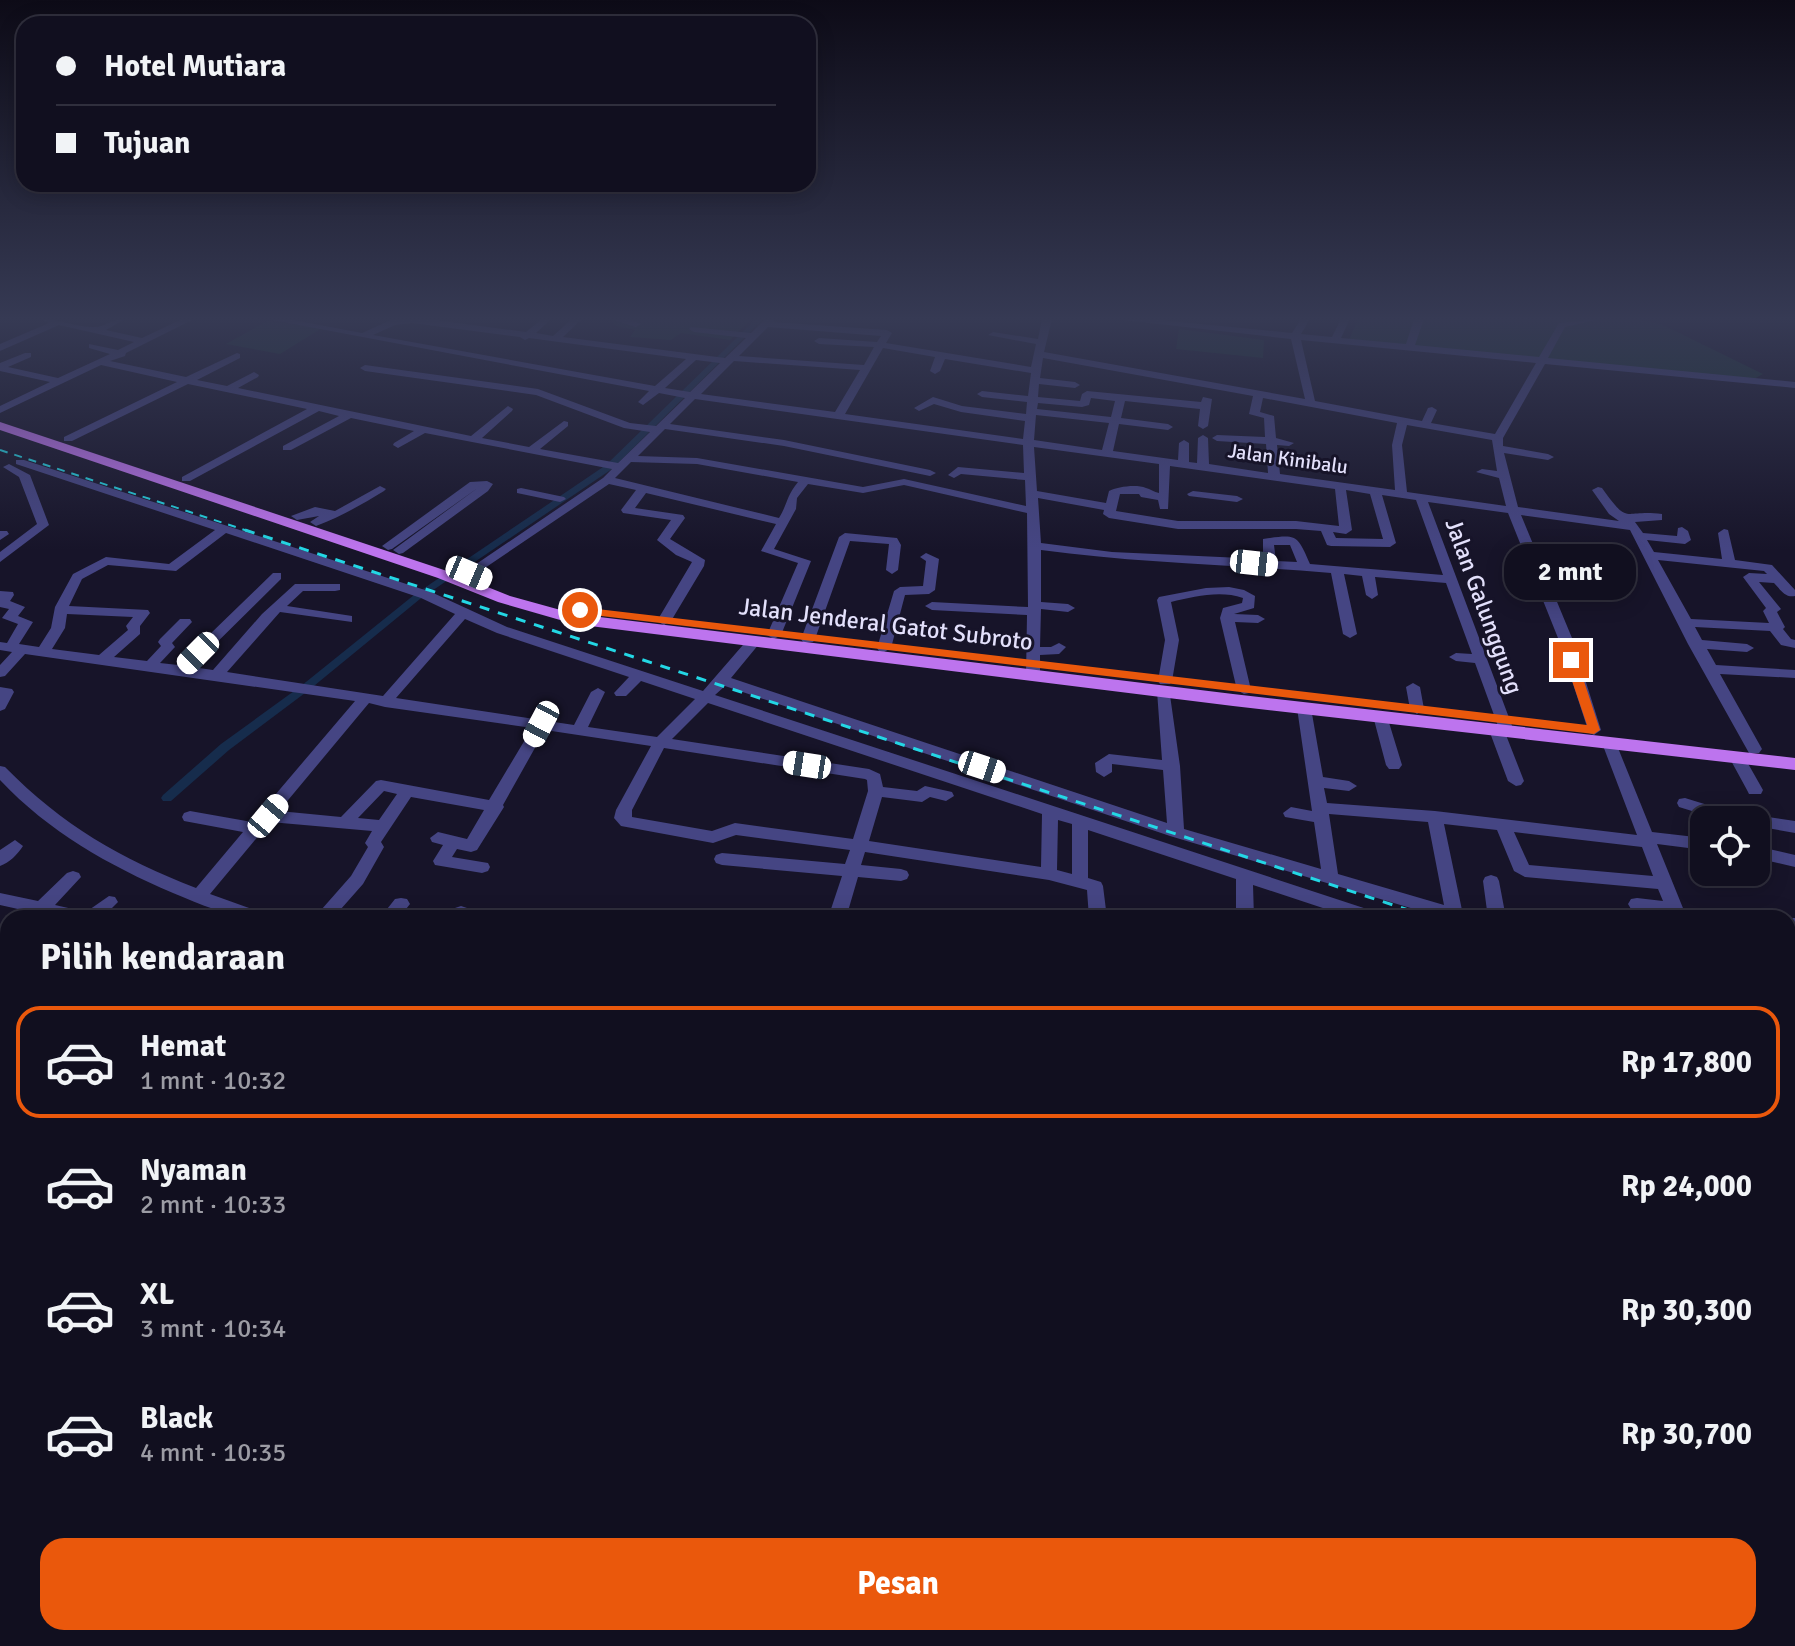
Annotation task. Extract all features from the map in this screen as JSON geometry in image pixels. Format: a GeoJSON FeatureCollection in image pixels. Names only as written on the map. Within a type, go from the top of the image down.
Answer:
{"type":"FeatureCollection","features":[{"type":"Feature","properties":{"kind":"main road","name":"Jalan Jenderal Gatot Subroto"},"geometry":{"type":"LineString","coordinates":[[0,417],[555,605],[774,635],[1034,664],[1304,708],[1502,727],[1594,730],[1745,753],[1795,764]]}},
{"type":"Feature","properties":{"kind":"main road","name":"Jalan Jenderal Gatot Subroto"},"geometry":{"type":"LineString","coordinates":[[0,426],[297,516],[323,518],[547,613],[754,641],[1034,664]]}},
{"type":"Feature","properties":{"kind":"main road","name":"Jalan Jenderal Gatot Subroto"},"geometry":{"type":"LineString","coordinates":[[1165,686],[1244,690],[1417,709],[1502,727],[1609,743],[1745,753],[1795,753]]}},
{"type":"Feature","properties":{"kind":"street"},"geometry":{"type":"LineString","coordinates":[[0,410],[31,396]]}},
{"type":"Feature","properties":{"kind":"street"},"geometry":{"type":"LineString","coordinates":[[68,439],[157,396]]}},
{"type":"Feature","properties":{"kind":"street"},"geometry":{"type":"LineString","coordinates":[[259,396],[504,445],[617,464],[727,461],[805,480],[868,490],[901,481],[922,490],[1033,511]]}},
{"type":"Feature","properties":{"kind":"street"},"geometry":{"type":"LineString","coordinates":[[550,396],[652,428],[784,443],[928,473],[922,490]]}},
{"type":"Feature","properties":{"kind":"street"},"geometry":{"type":"LineString","coordinates":[[643,402],[650,396]]}},
{"type":"Feature","properties":{"kind":"street"},"geometry":{"type":"LineString","coordinates":[[457,573],[607,480],[617,464],[686,396]]}},
{"type":"Feature","properties":{"kind":"street","name":"Jalan Kinibalu"},"geometry":{"type":"LineString","coordinates":[[693,396],[1340,485],[1366,484],[1401,493],[1633,527]]}},
{"type":"Feature","properties":{"kind":"street"},"geometry":{"type":"LineString","coordinates":[[839,415],[851,396]]}},
{"type":"Feature","properties":{"kind":"street"},"geometry":{"type":"LineString","coordinates":[[988,396],[1031,409],[1168,427]]}},
{"type":"Feature","properties":{"kind":"street"},"geometry":{"type":"LineString","coordinates":[[1033,396],[1028,441],[1035,546],[1034,664]]}},
{"type":"Feature","properties":{"kind":"street"},"geometry":{"type":"LineString","coordinates":[[919,408],[933,400],[961,409],[1031,409],[1084,404],[1086,396]]}},
{"type":"Feature","properties":{"kind":"street"},"geometry":{"type":"LineString","coordinates":[[1107,452],[1119,399],[1117,396]]}},
{"type":"Feature","properties":{"kind":"street"},"geometry":{"type":"LineString","coordinates":[[1206,495],[1203,432],[1207,396]]}},
{"type":"Feature","properties":{"kind":"street"},"geometry":{"type":"LineString","coordinates":[[1254,414],[1258,396]]}},
{"type":"Feature","properties":{"kind":"street"},"geometry":{"type":"LineString","coordinates":[[1262,396],[1311,405],[1336,414],[1425,425],[1498,449]]}},
{"type":"Feature","properties":{"kind":"street"},"geometry":{"type":"LineString","coordinates":[[1309,396],[1311,405]]}},
{"type":"Feature","properties":{"kind":"street"},"geometry":{"type":"LineString","coordinates":[[1524,396],[1498,449],[1503,475],[1512,508],[1565,638],[1594,730]]}},
{"type":"Feature","properties":{"kind":"street"},"geometry":{"type":"LineString","coordinates":[[1119,399],[1205,406]]}},
{"type":"Feature","properties":{"kind":"street"},"geometry":{"type":"LineString","coordinates":[[195,485],[319,407]]}},
{"type":"Feature","properties":{"kind":"street"},"geometry":{"type":"LineString","coordinates":[[474,439],[508,409]]}},
{"type":"Feature","properties":{"kind":"street"},"geometry":{"type":"LineString","coordinates":[[1425,425],[1432,410]]}},
{"type":"Feature","properties":{"kind":"street"},"geometry":{"type":"LineString","coordinates":[[287,448],[352,413]]}},
{"type":"Feature","properties":{"kind":"street"},"geometry":{"type":"LineString","coordinates":[[1241,413],[1269,416],[1274,475]]}},
{"type":"Feature","properties":{"kind":"street"},"geometry":{"type":"LineString","coordinates":[[1401,493],[1397,445],[1403,421]]}},
{"type":"Feature","properties":{"kind":"street"},"geometry":{"type":"LineString","coordinates":[[532,450],[564,424]]}},
{"type":"Feature","properties":{"kind":"street"},"geometry":{"type":"LineString","coordinates":[[398,445],[426,428]]}},
{"type":"Feature","properties":{"kind":"street"},"geometry":{"type":"LineString","coordinates":[[504,445],[514,434]]}},
{"type":"Feature","properties":{"kind":"street"},"geometry":{"type":"LineString","coordinates":[[1217,438],[1289,443]]}},
{"type":"Feature","properties":{"kind":"street"},"geometry":{"type":"LineString","coordinates":[[1145,457],[1147,443]]}},
{"type":"Feature","properties":{"kind":"street"},"geometry":{"type":"LineString","coordinates":[[1183,463],[1184,443]]}},
{"type":"Feature","properties":{"kind":"street"},"geometry":{"type":"LineString","coordinates":[[1471,443],[1522,452],[1546,452]]}},
{"type":"Feature","properties":{"kind":"street"},"geometry":{"type":"LineString","coordinates":[[1485,452],[1498,449]]}},
{"type":"Feature","properties":{"kind":"street"},"geometry":{"type":"LineString","coordinates":[[0,455],[10,467],[24,475],[43,525],[0,558]]}},
{"type":"Feature","properties":{"kind":"street"},"geometry":{"type":"LineString","coordinates":[[1164,522],[1165,460]]}},
{"type":"Feature","properties":{"kind":"street"},"geometry":{"type":"LineString","coordinates":[[521,491],[560,500],[617,464]]}},
{"type":"Feature","properties":{"kind":"street"},"geometry":{"type":"LineString","coordinates":[[10,467],[223,530],[422,594],[502,630],[1244,874],[1332,910]]}},
{"type":"Feature","properties":{"kind":"street"},"geometry":{"type":"LineString","coordinates":[[954,475],[959,470],[1030,477]]}},
{"type":"Feature","properties":{"kind":"street"},"geometry":{"type":"LineString","coordinates":[[1482,472],[1503,475]]}},
{"type":"Feature","properties":{"kind":"street"},"geometry":{"type":"LineString","coordinates":[[607,480],[783,522]]}},
{"type":"Feature","properties":{"kind":"street"},"geometry":{"type":"LineString","coordinates":[[774,635],[805,561],[767,552],[791,506],[791,498],[805,480]]}},
{"type":"Feature","properties":{"kind":"street"},"geometry":{"type":"LineString","coordinates":[[474,484],[487,484],[484,489],[393,548],[474,484]]}},
{"type":"Feature","properties":{"kind":"street"},"geometry":{"type":"LineString","coordinates":[[1326,529],[1331,542],[1390,543],[1366,484]]}},
{"type":"Feature","properties":{"kind":"street"},"geometry":{"type":"LineString","coordinates":[[1164,497],[1132,487],[1115,491],[1109,514],[1164,522],[1348,529],[1340,485]]}},
{"type":"Feature","properties":{"kind":"street"},"geometry":{"type":"LineString","coordinates":[[1129,517],[1132,487]]}},
{"type":"Feature","properties":{"kind":"street"},"geometry":{"type":"LineString","coordinates":[[644,488],[627,510],[679,518],[663,540],[699,560],[664,621]]}},
{"type":"Feature","properties":{"kind":"street"},"geometry":{"type":"LineString","coordinates":[[323,518],[338,514],[380,489]]}},
{"type":"Feature","properties":{"kind":"street"},"geometry":{"type":"LineString","coordinates":[[1598,490],[1613,511],[1633,527],[1711,669],[1745,753],[1755,790]]}},
{"type":"Feature","properties":{"kind":"street"},"geometry":{"type":"LineString","coordinates":[[1032,494],[1110,507]]}},
{"type":"Feature","properties":{"kind":"street"},"geometry":{"type":"LineString","coordinates":[[1193,494],[1237,499]]}},
{"type":"Feature","properties":{"kind":"street","name":"Jalan Galunggung"},"geometry":{"type":"LineString","coordinates":[[1420,496],[1480,659],[1516,781]]}},
{"type":"Feature","properties":{"kind":"street"},"geometry":{"type":"LineString","coordinates":[[1633,527],[1658,517]]}},
{"type":"Feature","properties":{"kind":"street"},"geometry":{"type":"LineString","coordinates":[[1633,527],[1685,540],[1682,531]]}},
{"type":"Feature","properties":{"kind":"street"},"geometry":{"type":"LineString","coordinates":[[43,652],[58,628],[62,610],[76,579],[91,572],[99,563],[117,561],[169,569],[179,565],[223,530]]}},
{"type":"Feature","properties":{"kind":"street"},"geometry":{"type":"LineString","coordinates":[[808,639],[845,537],[893,541],[892,570]]}},
{"type":"Feature","properties":{"kind":"street"},"geometry":{"type":"LineString","coordinates":[[1270,565],[1267,542],[1294,541],[1306,569]]}},
{"type":"Feature","properties":{"kind":"street"},"geometry":{"type":"LineString","coordinates":[[1720,541],[1731,570]]}},
{"type":"Feature","properties":{"kind":"street"},"geometry":{"type":"LineString","coordinates":[[1035,546],[1239,567],[1270,565],[1451,580]]}},
{"type":"Feature","properties":{"kind":"street"},"geometry":{"type":"LineString","coordinates":[[1649,555],[1731,570],[1749,577],[1778,579]]}},
{"type":"Feature","properties":{"kind":"street"},"geometry":{"type":"LineString","coordinates":[[884,648],[900,591],[929,590],[933,559],[926,557]]}},
{"type":"Feature","properties":{"kind":"street"},"geometry":{"type":"LineString","coordinates":[[1731,570],[1766,567],[1791,593]]}},
{"type":"Feature","properties":{"kind":"street"},"geometry":{"type":"LineString","coordinates":[[1337,572],[1350,634]]}},
{"type":"Feature","properties":{"kind":"street"},"geometry":{"type":"LineString","coordinates":[[1368,575],[1372,595]]}},
{"type":"Feature","properties":{"kind":"street"},"geometry":{"type":"LineString","coordinates":[[181,670],[277,576]]}},
{"type":"Feature","properties":{"kind":"street"},"geometry":{"type":"LineString","coordinates":[[1749,577],[1774,609],[1770,611],[1786,642],[1795,644]]}},
{"type":"Feature","properties":{"kind":"street"},"geometry":{"type":"LineString","coordinates":[[216,676],[301,586],[335,587]]}},
{"type":"Feature","properties":{"kind":"street"},"geometry":{"type":"LineString","coordinates":[[1176,832],[1165,686],[1172,640],[1164,600],[1211,591],[1249,596],[1249,605],[1228,611],[1227,618],[1244,690]]}},
{"type":"Feature","properties":{"kind":"street"},"geometry":{"type":"LineString","coordinates":[[0,673],[26,622],[9,618],[18,607],[1,603],[9,593]]}},
{"type":"Feature","properties":{"kind":"street"},"geometry":{"type":"LineString","coordinates":[[932,606],[1068,608]]}},
{"type":"Feature","properties":{"kind":"street"},"geometry":{"type":"LineString","coordinates":[[277,608],[347,619]]}},
{"type":"Feature","properties":{"kind":"street"},"geometry":{"type":"LineString","coordinates":[[62,610],[128,610],[144,614],[133,626],[135,631],[102,660]]}},
{"type":"Feature","properties":{"kind":"street"},"geometry":{"type":"LineString","coordinates":[[385,702],[463,613]]}},
{"type":"Feature","properties":{"kind":"street"},"geometry":{"type":"LineString","coordinates":[[1227,618],[1258,619]]}},
{"type":"Feature","properties":{"kind":"street"},"geometry":{"type":"LineString","coordinates":[[150,666],[168,647],[165,642],[185,622]]}},
{"type":"Feature","properties":{"kind":"street"},"geometry":{"type":"LineString","coordinates":[[1684,623],[1780,627]]}},
{"type":"Feature","properties":{"kind":"street"},"geometry":{"type":"LineString","coordinates":[[754,641],[722,680],[659,744],[624,810],[622,818],[627,822],[713,837],[735,829],[1049,874],[1095,886],[1097,910]]}},
{"type":"Feature","properties":{"kind":"street"},"geometry":{"type":"LineString","coordinates":[[1695,644],[1747,648]]}},
{"type":"Feature","properties":{"kind":"street"},"geometry":{"type":"LineString","coordinates":[[11,647],[541,724],[732,756],[862,772],[875,778],[876,791],[839,910]]}},
{"type":"Feature","properties":{"kind":"street"},"geometry":{"type":"LineString","coordinates":[[1034,664],[1059,647]]}},
{"type":"Feature","properties":{"kind":"street"},"geometry":{"type":"LineString","coordinates":[[1456,657],[1480,659]]}},
{"type":"Feature","properties":{"kind":"street"},"geometry":{"type":"LineString","coordinates":[[1711,669],[1795,674]]}},
{"type":"Feature","properties":{"kind":"street"},"geometry":{"type":"LineString","coordinates":[[621,693],[639,674]]}},
{"type":"Feature","properties":{"kind":"street"},"geometry":{"type":"LineString","coordinates":[[722,680],[1176,832],[1438,910]]}},
{"type":"Feature","properties":{"kind":"street"},"geometry":{"type":"LineString","coordinates":[[1413,687],[1417,709]]}},
{"type":"Feature","properties":{"kind":"street"},"geometry":{"type":"LineString","coordinates":[[0,691],[7,693],[0,706]]}},
{"type":"Feature","properties":{"kind":"street"},"geometry":{"type":"LineString","coordinates":[[579,730],[598,692]]}},
{"type":"Feature","properties":{"kind":"street"},"geometry":{"type":"LineString","coordinates":[[198,897],[364,699]]}},
{"type":"Feature","properties":{"kind":"street"},"geometry":{"type":"LineString","coordinates":[[1304,708],[1331,880]]}},
{"type":"Feature","properties":{"kind":"street"},"geometry":{"type":"LineString","coordinates":[[1380,716],[1394,765]]}},
{"type":"Feature","properties":{"kind":"street"},"geometry":{"type":"LineString","coordinates":[[459,863],[496,807],[541,724]]}},
{"type":"Feature","properties":{"kind":"street"},"geometry":{"type":"LineString","coordinates":[[1609,743],[1674,910]]}},
{"type":"Feature","properties":{"kind":"street"},"geometry":{"type":"LineString","coordinates":[[1104,772],[1103,763],[1109,759],[1172,766]]}},
{"type":"Feature","properties":{"kind":"street"},"geometry":{"type":"LineString","coordinates":[[0,771],[41,814],[84,843],[168,886],[235,910]]}},
{"type":"Feature","properties":{"kind":"street"},"geometry":{"type":"LineString","coordinates":[[1317,782],[1349,786]]}},
{"type":"Feature","properties":{"kind":"street"},"geometry":{"type":"LineString","coordinates":[[345,822],[381,785],[496,807]]}},
{"type":"Feature","properties":{"kind":"street"},"geometry":{"type":"LineString","coordinates":[[330,910],[357,880],[376,847],[373,843],[407,791]]}},
{"type":"Feature","properties":{"kind":"street"},"geometry":{"type":"LineString","coordinates":[[876,791],[922,797],[925,791],[946,796]]}},
{"type":"Feature","properties":{"kind":"street"},"geometry":{"type":"LineString","coordinates":[[1685,803],[1694,806]]}},
{"type":"Feature","properties":{"kind":"street"},"geometry":{"type":"LineString","coordinates":[[1049,874],[1050,811]]}},
{"type":"Feature","properties":{"kind":"street"},"geometry":{"type":"LineString","coordinates":[[1291,813],[1435,817],[1504,827],[1690,843]]}},
{"type":"Feature","properties":{"kind":"street"},"geometry":{"type":"LineString","coordinates":[[190,817],[383,826]]}},
{"type":"Feature","properties":{"kind":"street"},"geometry":{"type":"LineString","coordinates":[[1435,817],[1458,910]]}},
{"type":"Feature","properties":{"kind":"street"},"geometry":{"type":"LineString","coordinates":[[1080,819],[1080,881]]}},
{"type":"Feature","properties":{"kind":"street"},"geometry":{"type":"LineString","coordinates":[[1770,823],[1795,827]]}},
{"type":"Feature","properties":{"kind":"street"},"geometry":{"type":"LineString","coordinates":[[1504,827],[1520,867],[1525,871],[1664,883]]}},
{"type":"Feature","properties":{"kind":"street"},"geometry":{"type":"LineString","coordinates":[[471,846],[445,840],[441,861],[482,867]]}},
{"type":"Feature","properties":{"kind":"street"},"geometry":{"type":"LineString","coordinates":[[0,860],[15,846]]}},
{"type":"Feature","properties":{"kind":"street"},"geometry":{"type":"LineString","coordinates":[[1770,855],[1795,861]]}},
{"type":"Feature","properties":{"kind":"street"},"geometry":{"type":"LineString","coordinates":[[722,859],[901,875]]}},
{"type":"Feature","properties":{"kind":"street"},"geometry":{"type":"LineString","coordinates":[[1244,874],[1245,910]]}},
{"type":"Feature","properties":{"kind":"street"},"geometry":{"type":"LineString","coordinates":[[39,910],[73,877]]}},
{"type":"Feature","properties":{"kind":"street"},"geometry":{"type":"LineString","coordinates":[[1491,881],[1496,910]]}},
{"type":"Feature","properties":{"kind":"street"},"geometry":{"type":"LineString","coordinates":[[0,899],[28,910]]}},
{"type":"Feature","properties":{"kind":"street"},"geometry":{"type":"LineString","coordinates":[[98,910],[109,902]]}},
{"type":"Feature","properties":{"kind":"street"},"geometry":{"type":"LineString","coordinates":[[396,910],[401,904]]}},
{"type":"Feature","properties":{"kind":"street"},"geometry":{"type":"LineString","coordinates":[[1637,904],[1660,910]]}},
{"type":"Feature","properties":{"kind":"waterway"},"geometry":{"type":"LineString","coordinates":[[167,798],[225,747],[305,688],[417,597],[609,467],[682,396]]}},
{"type":"Feature","properties":{"kind":"railway"},"geometry":{"type":"LineString","coordinates":[[0,450],[251,532]]}},
{"type":"Feature","properties":{"kind":"railway"},"geometry":{"type":"LineString","coordinates":[[245,530],[1409,910]]}},
{"type":"Feature","properties":{"kind":"route"},"geometry":{"type":"LineString","coordinates":[[580,610],[1594,730],[1571,660]]}}]}
